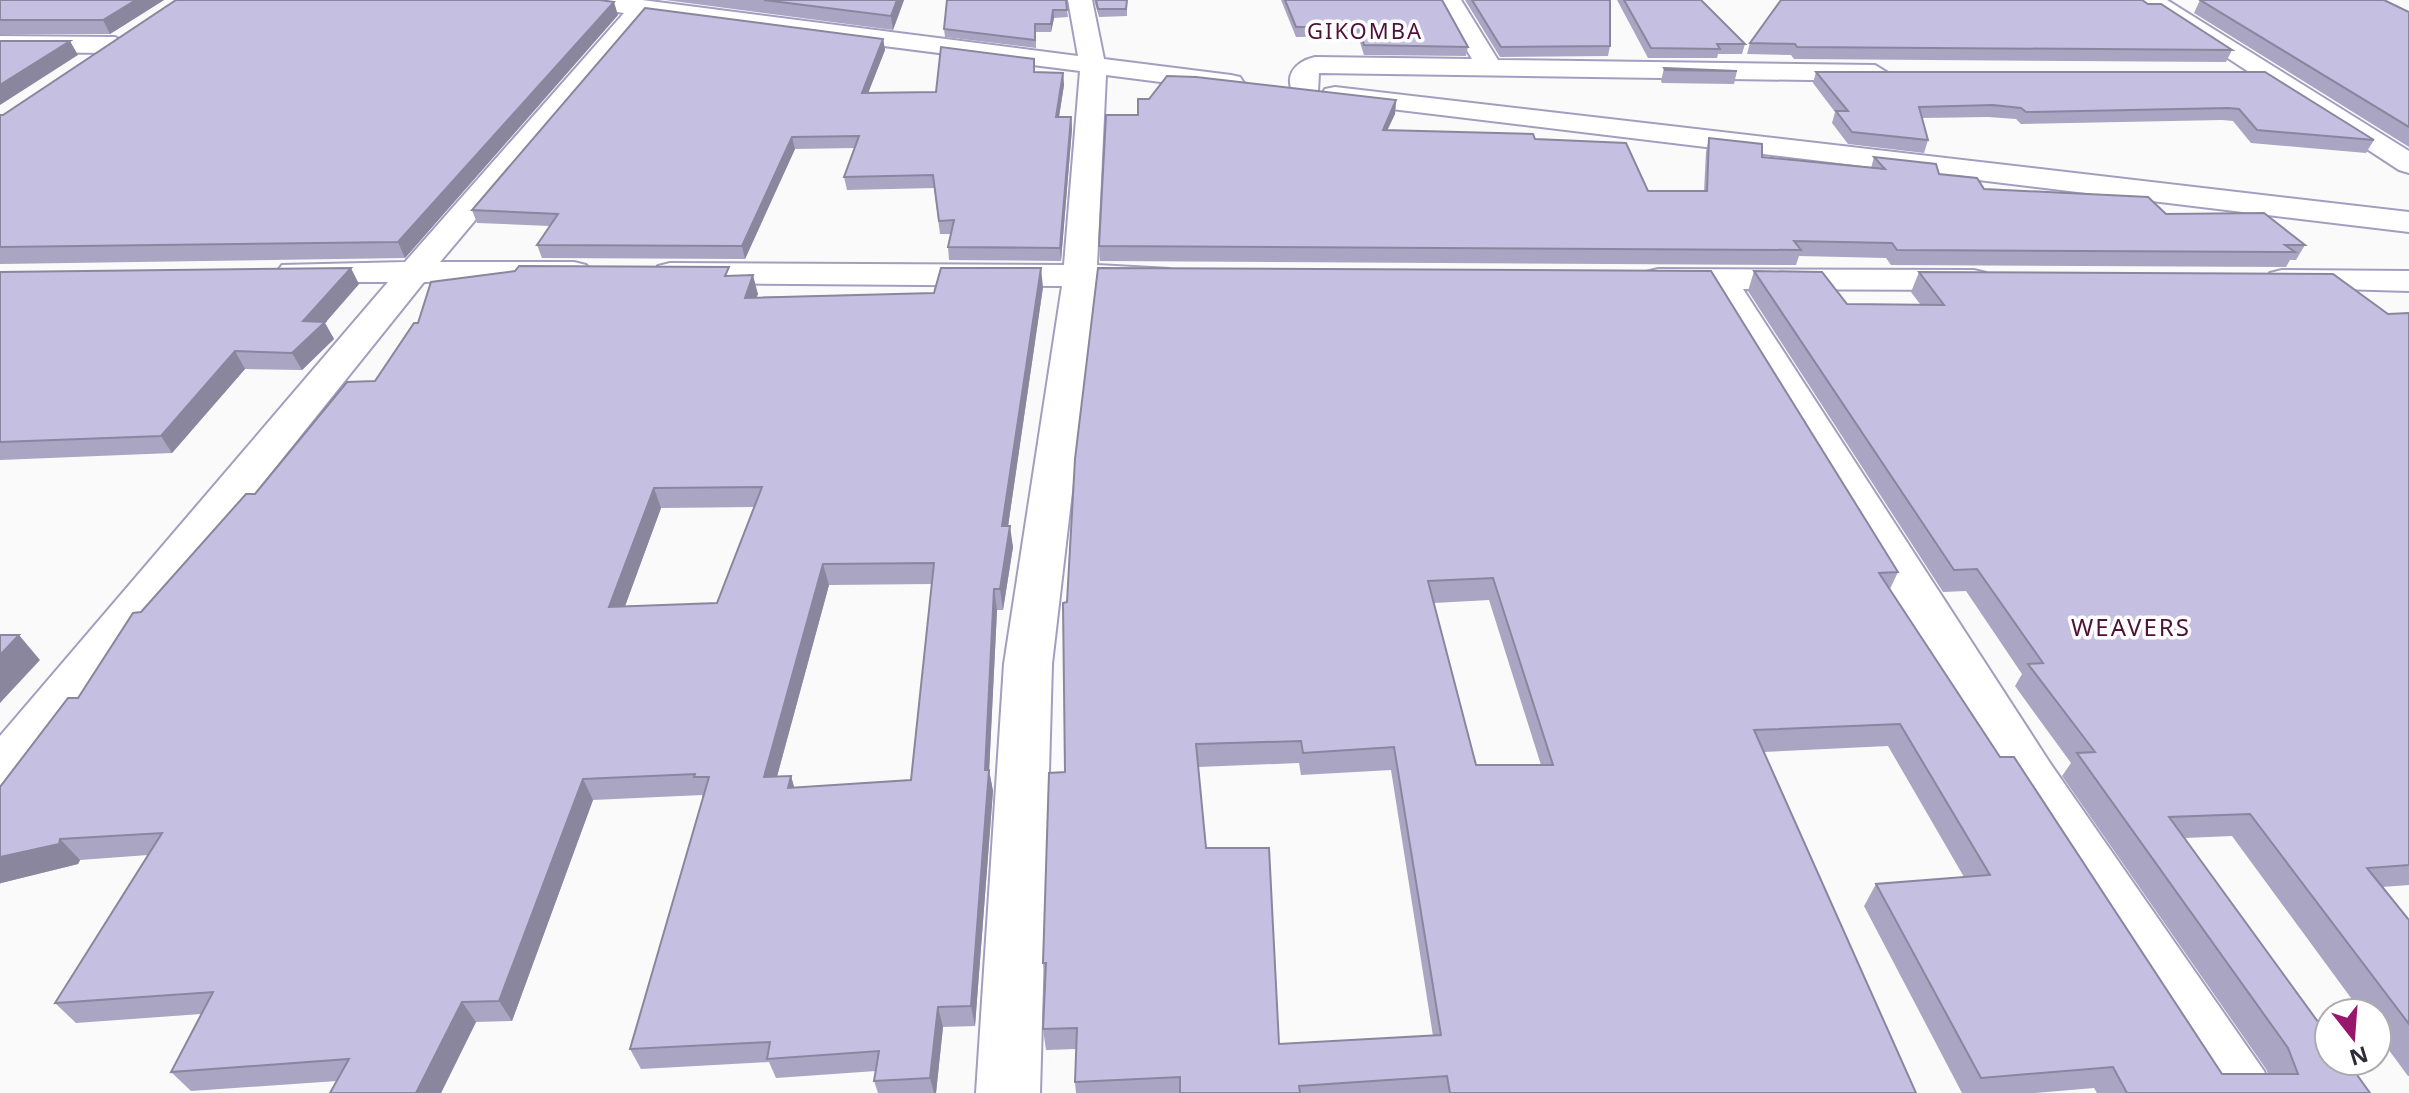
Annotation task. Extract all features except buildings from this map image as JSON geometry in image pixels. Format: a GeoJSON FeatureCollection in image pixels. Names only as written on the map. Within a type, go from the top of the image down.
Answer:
{"type":"FeatureCollection","features":[{"type":"Feature","properties":{"kind":"street"},"geometry":{"type":"LineString","coordinates":[[581,0],[1093,67],[2409,222]]}},
{"type":"Feature","properties":{"kind":"street"},"geometry":{"type":"LineString","coordinates":[[1008,1093],[1028,664],[1080,276],[1093,67],[1080,0]]}},
{"type":"Feature","properties":{"kind":"street"},"geometry":{"type":"LineString","coordinates":[[1449,0],[1489,67]]}},
{"type":"Feature","properties":{"kind":"street"},"geometry":{"type":"LineString","coordinates":[[2151,0],[2261,73],[2409,164]]}},
{"type":"Feature","properties":{"kind":"street"},"geometry":{"type":"LineString","coordinates":[[0,772],[415,271],[642,7]]}},
{"type":"Feature","properties":{"kind":"street"},"geometry":{"type":"LineString","coordinates":[[77,70],[139,30]]}},
{"type":"Feature","properties":{"kind":"street"},"geometry":{"type":"LineString","coordinates":[[0,44],[115,45]]}},
{"type":"Feature","properties":{"kind":"street"},"geometry":{"type":"LineString","coordinates":[[1305,92],[1304,70],[1309,66],[1906,73]]}},
{"type":"Feature","properties":{"kind":"street"},"geometry":{"type":"LineString","coordinates":[[2215,73],[2261,73]]}},
{"type":"Feature","properties":{"kind":"street"},"geometry":{"type":"LineString","coordinates":[[256,273],[415,271],[1192,276]]}},
{"type":"Feature","properties":{"kind":"street"},"geometry":{"type":"LineString","coordinates":[[1623,279],[2001,280]]}},
{"type":"Feature","properties":{"kind":"street"},"geometry":{"type":"LineString","coordinates":[[1719,279],[2031,778],[2241,1093]]}},
{"type":"Feature","properties":{"kind":"street"},"geometry":{"type":"LineString","coordinates":[[2252,280],[2409,281]]}},
{"type":"Feature","properties":{"kind":"district","name":"GIKOMBA"},"geometry":{"type":"Point","coordinates":[1365,31]}},
{"type":"Feature","properties":{"kind":"district","name":"WEAVERS"},"geometry":{"type":"Point","coordinates":[2131,628]}}]}
